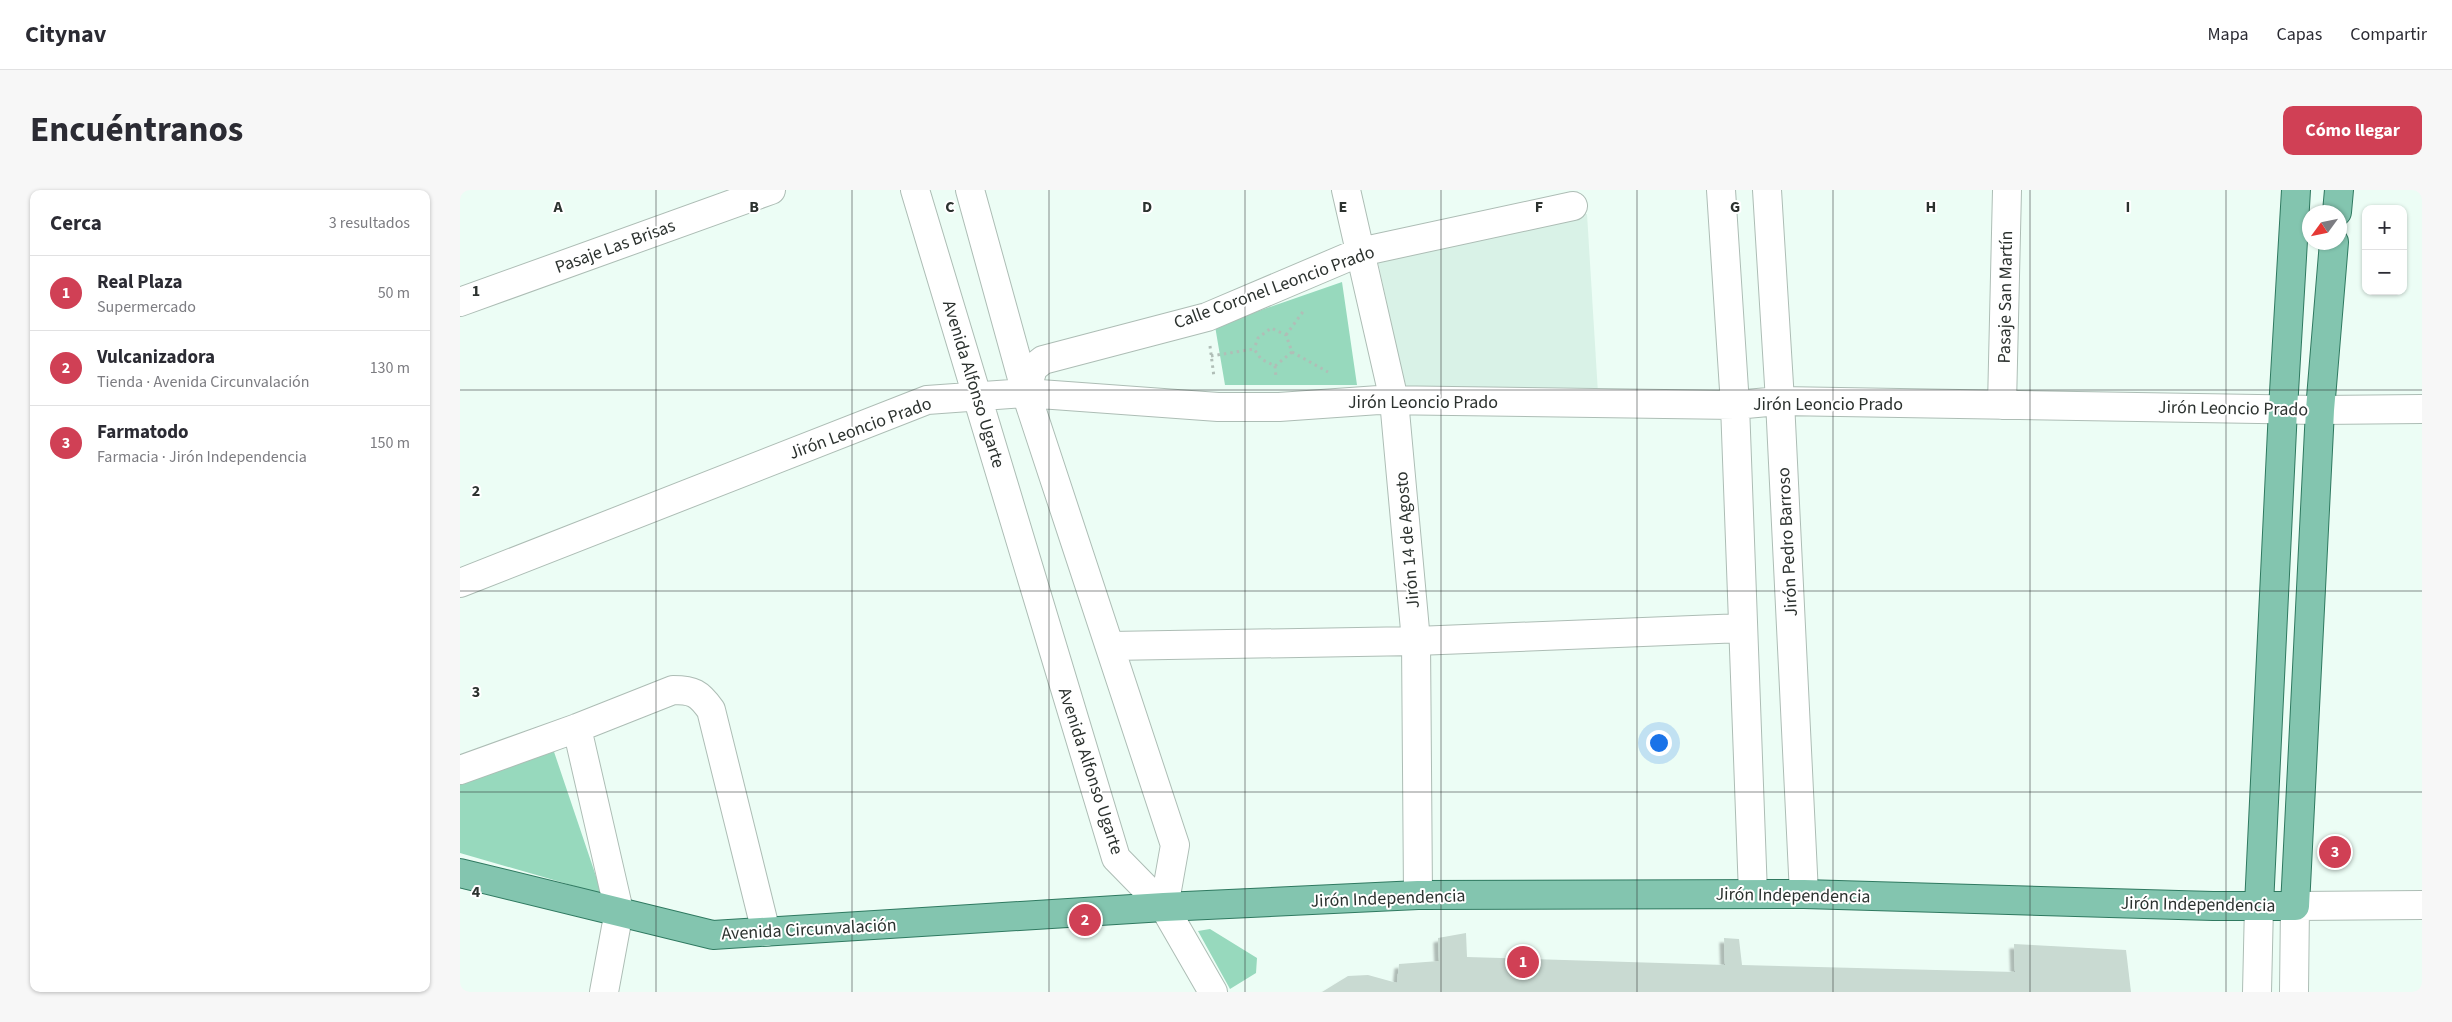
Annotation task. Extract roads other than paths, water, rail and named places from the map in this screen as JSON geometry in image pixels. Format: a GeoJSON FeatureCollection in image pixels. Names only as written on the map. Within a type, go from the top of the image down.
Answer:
{"type":"FeatureCollection","features":[{"type":"Feature","properties":{"kind":"main road"},"geometry":{"type":"LineString","coordinates":[[2259,905],[2283,409],[2296,190]]}},
{"type":"Feature","properties":{"kind":"main road"},"geometry":{"type":"LineString","coordinates":[[2338,205],[2339,190]]}},
{"type":"Feature","properties":{"kind":"main road"},"geometry":{"type":"LineString","coordinates":[[2295,906],[2320,410],[2333,250]]}},
{"type":"Feature","properties":{"kind":"main road","name":"Avenida Circunvalación"},"geometry":{"type":"LineString","coordinates":[[460,873],[712,934],[1164,907]]}},
{"type":"Feature","properties":{"kind":"main road","name":"Jirón Independencia"},"geometry":{"type":"LineString","coordinates":[[1164,907],[1418,895],[1753,894],[2193,906],[2295,906]]}},
{"type":"Feature","properties":{"kind":"street","name":"Pasaje Las Brisas"},"geometry":{"type":"LineString","coordinates":[[460,302],[771,190]]}},
{"type":"Feature","properties":{"kind":"street","name":"Avenida Alfonso Ugarte"},"geometry":{"type":"LineString","coordinates":[[915,190],[1116,858],[1164,907],[1213,992]]}},
{"type":"Feature","properties":{"kind":"street"},"geometry":{"type":"LineString","coordinates":[[970,190],[1026,393],[1175,845],[1164,907]]}},
{"type":"Feature","properties":{"kind":"street","name":"Jirón 14 de Agosto"},"geometry":{"type":"LineString","coordinates":[[1346,190],[1394,400],[1416,641],[1418,895]]}},
{"type":"Feature","properties":{"kind":"street"},"geometry":{"type":"LineString","coordinates":[[1721,190],[1734,404],[1753,894]]}},
{"type":"Feature","properties":{"kind":"street","name":"Jirón Pedro Barroso"},"geometry":{"type":"LineString","coordinates":[[1767,190],[1780,401],[1804,894]]}},
{"type":"Feature","properties":{"kind":"street","name":"Pasaje San Martín"},"geometry":{"type":"LineString","coordinates":[[2002,404],[2008,190]]}},
{"type":"Feature","properties":{"kind":"street","name":"Calle Coronel Leoncio Prado"},"geometry":{"type":"LineString","coordinates":[[1026,393],[1033,368],[1044,360],[1207,316],[1360,252],[1573,206]]}},
{"type":"Feature","properties":{"kind":"street","name":"Jirón Leoncio Prado"},"geometry":{"type":"LineString","coordinates":[[460,583],[926,400],[1026,393],[1218,407],[1280,407],[1394,400],[1734,404],[1780,401],[2320,410],[2422,409]]}},
{"type":"Feature","properties":{"kind":"street"},"geometry":{"type":"LineString","coordinates":[[1110,646],[1416,641],[1743,628]]}},
{"type":"Feature","properties":{"kind":"street"},"geometry":{"type":"LineString","coordinates":[[460,770],[577,728],[673,690],[690,690],[703,699],[711,710],[766,932]]}},
{"type":"Feature","properties":{"kind":"street"},"geometry":{"type":"LineString","coordinates":[[577,728],[619,911],[604,992]]}},
{"type":"Feature","properties":{"kind":"street"},"geometry":{"type":"LineString","coordinates":[[2257,992],[2259,905]]}},
{"type":"Feature","properties":{"kind":"street","name":"Jirón Independencia"},"geometry":{"type":"LineString","coordinates":[[2295,906],[2422,905]]}},
{"type":"Feature","properties":{"kind":"street"},"geometry":{"type":"LineString","coordinates":[[2294,992],[2295,906]]}},
{"type":"Feature","properties":{"kind":"place","name":"Farmatodo"},"geometry":{"type":"Point","coordinates":[2335,852]}},
{"type":"Feature","properties":{"kind":"place","name":"Vulcanizadora"},"geometry":{"type":"Point","coordinates":[1085,920]}},
{"type":"Feature","properties":{"kind":"place","name":"Real Plaza"},"geometry":{"type":"Point","coordinates":[1523,962]}}]}
